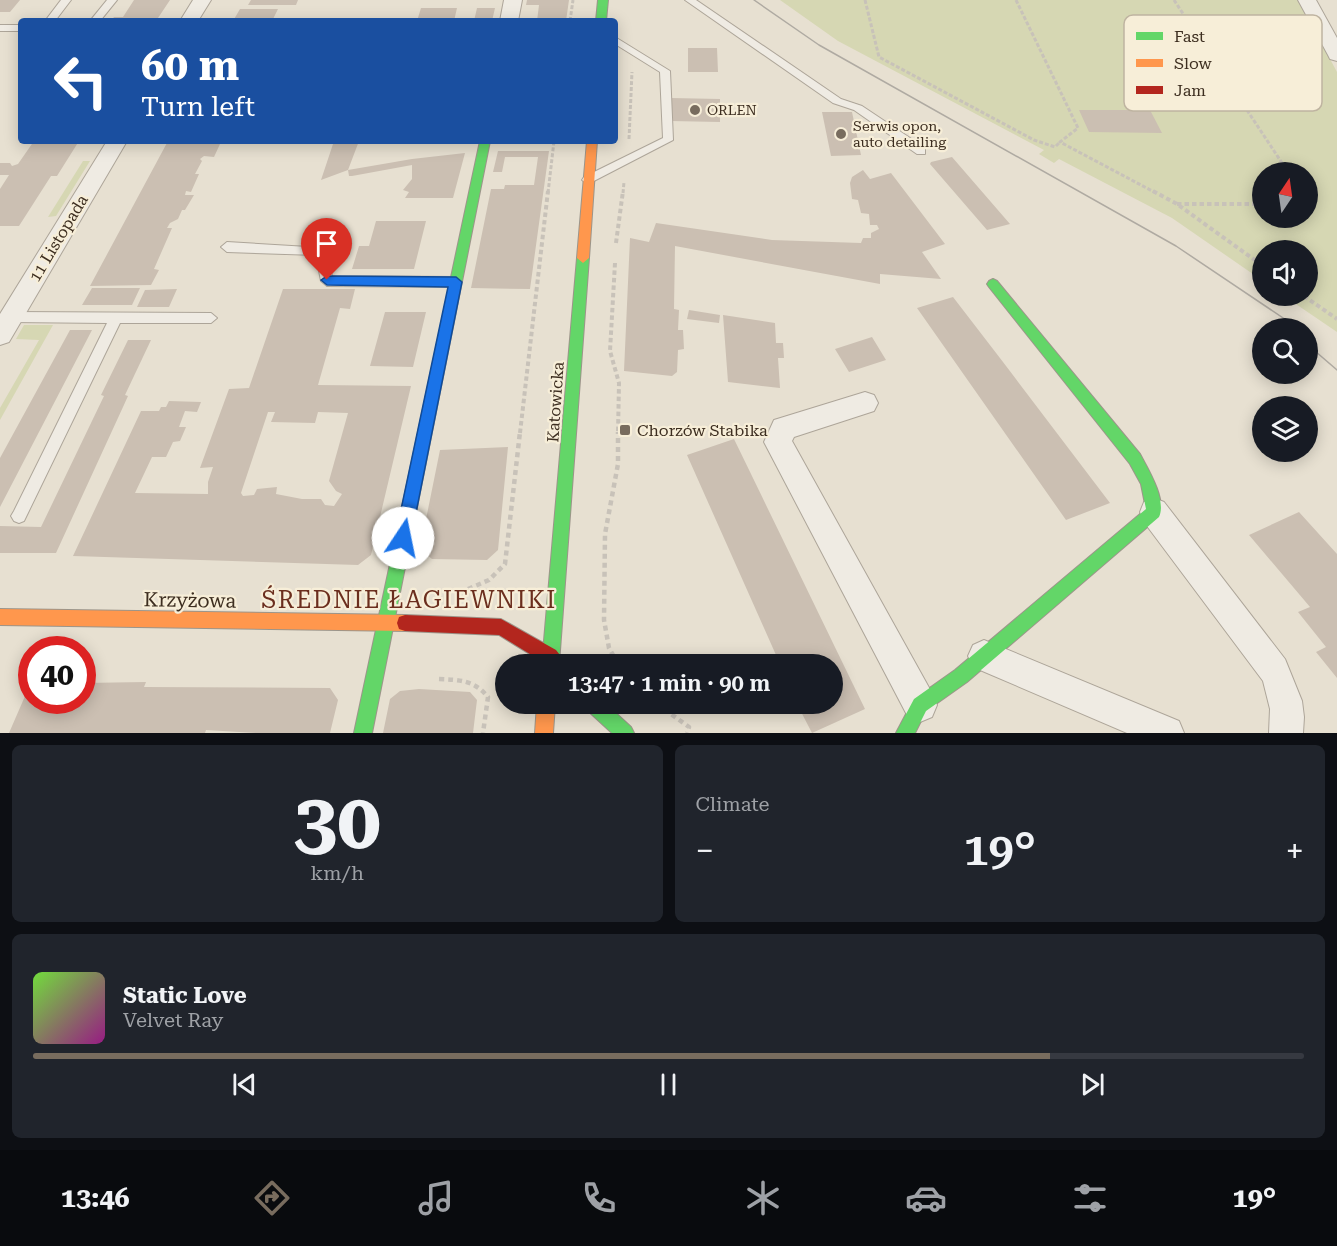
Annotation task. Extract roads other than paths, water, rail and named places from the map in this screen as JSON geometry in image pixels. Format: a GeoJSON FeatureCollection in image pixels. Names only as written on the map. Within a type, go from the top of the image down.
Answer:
{"type":"FeatureCollection","features":[{"type":"Feature","properties":{"kind":"street"},"geometry":{"type":"LineString","coordinates":[[191,18],[202,0]]}},
{"type":"Feature","properties":{"kind":"street"},"geometry":{"type":"LineString","coordinates":[[510,18],[513,0]]}},
{"type":"Feature","properties":{"kind":"street"},"geometry":{"type":"LineString","coordinates":[[601,18],[603,0]]}},
{"type":"Feature","properties":{"kind":"street"},"geometry":{"type":"LineString","coordinates":[[1307,0],[1315,15]]}},
{"type":"Feature","properties":{"kind":"street"},"geometry":{"type":"LineString","coordinates":[[1322,28],[1337,55]]}},
{"type":"Feature","properties":{"kind":"street","name":"11 Listopada"},"geometry":{"type":"LineString","coordinates":[[5,326],[115,144]]}},
{"type":"Feature","properties":{"kind":"street"},"geometry":{"type":"LineString","coordinates":[[363,733],[483,144]]}},
{"type":"Feature","properties":{"kind":"street","name":"Katowicka"},"geometry":{"type":"LineString","coordinates":[[554,654],[592,144]]}},
{"type":"Feature","properties":{"kind":"street"},"geometry":{"type":"LineString","coordinates":[[993,284],[1135,459],[1148,483],[1154,512],[1274,670],[1284,692],[1288,724],[1286,733]]}},
{"type":"Feature","properties":{"kind":"street"},"geometry":{"type":"LineString","coordinates":[[865,404],[784,428],[778,442],[920,705]]}},
{"type":"Feature","properties":{"kind":"street"},"geometry":{"type":"LineString","coordinates":[[905,733],[920,705],[984,656],[1154,512]]}},
{"type":"Feature","properties":{"kind":"street","name":"Krzyżowa"},"geometry":{"type":"LineString","coordinates":[[0,617],[385,622],[501,627],[541,654]]}},
{"type":"Feature","properties":{"kind":"street"},"geometry":{"type":"LineString","coordinates":[[984,656],[1167,733]]}},
{"type":"Feature","properties":{"kind":"street"},"geometry":{"type":"LineString","coordinates":[[544,733],[545,714]]}},
{"type":"Feature","properties":{"kind":"street"},"geometry":{"type":"LineString","coordinates":[[604,714],[625,733]]}},
{"type":"Feature","properties":{"kind":"lane"},"geometry":{"type":"LineString","coordinates":[[52,18],[66,0]]}},
{"type":"Feature","properties":{"kind":"lane"},"geometry":{"type":"LineString","coordinates":[[97,18],[112,0]]}},
{"type":"Feature","properties":{"kind":"lane"},"geometry":{"type":"LineString","coordinates":[[690,0],[837,101],[858,108],[921,151]]}},
{"type":"Feature","properties":{"kind":"lane"},"geometry":{"type":"LineString","coordinates":[[0,28],[18,28]]}},
{"type":"Feature","properties":{"kind":"lane"},"geometry":{"type":"LineString","coordinates":[[588,180],[668,140],[665,71],[618,42]]}},
{"type":"Feature","properties":{"kind":"lane"},"geometry":{"type":"LineString","coordinates":[[227,247],[321,251],[327,280],[456,282]]}},
{"type":"Feature","properties":{"kind":"lane"},"geometry":{"type":"LineString","coordinates":[[5,326],[116,318],[212,318]]}},
{"type":"Feature","properties":{"kind":"lane"},"geometry":{"type":"LineString","coordinates":[[19,516],[116,318]]}},
{"type":"Feature","properties":{"kind":"tram line"},"geometry":{"type":"LineString","coordinates":[[754,0],[819,45],[1176,246],[1283,318]]}},
{"type":"Feature","properties":{"kind":"tram line"},"geometry":{"type":"LineString","coordinates":[[1318,354],[1337,370]]}},
{"type":"Feature","properties":{"kind":"place","name":"ORLEN"},"geometry":{"type":"Point","coordinates":[695,110]}},
{"type":"Feature","properties":{"kind":"place","name":"Serwis opon, auto detailing"},"geometry":{"type":"Point","coordinates":[841,134]}},
{"type":"Feature","properties":{"kind":"place","name":"Chorzów Stabika"},"geometry":{"type":"Point","coordinates":[625,430]}},
{"type":"Feature","properties":{"kind":"district","name":"ŚREDNIE ŁAGIEWNIKI"},"geometry":{"type":"Point","coordinates":[409,600]}}]}
